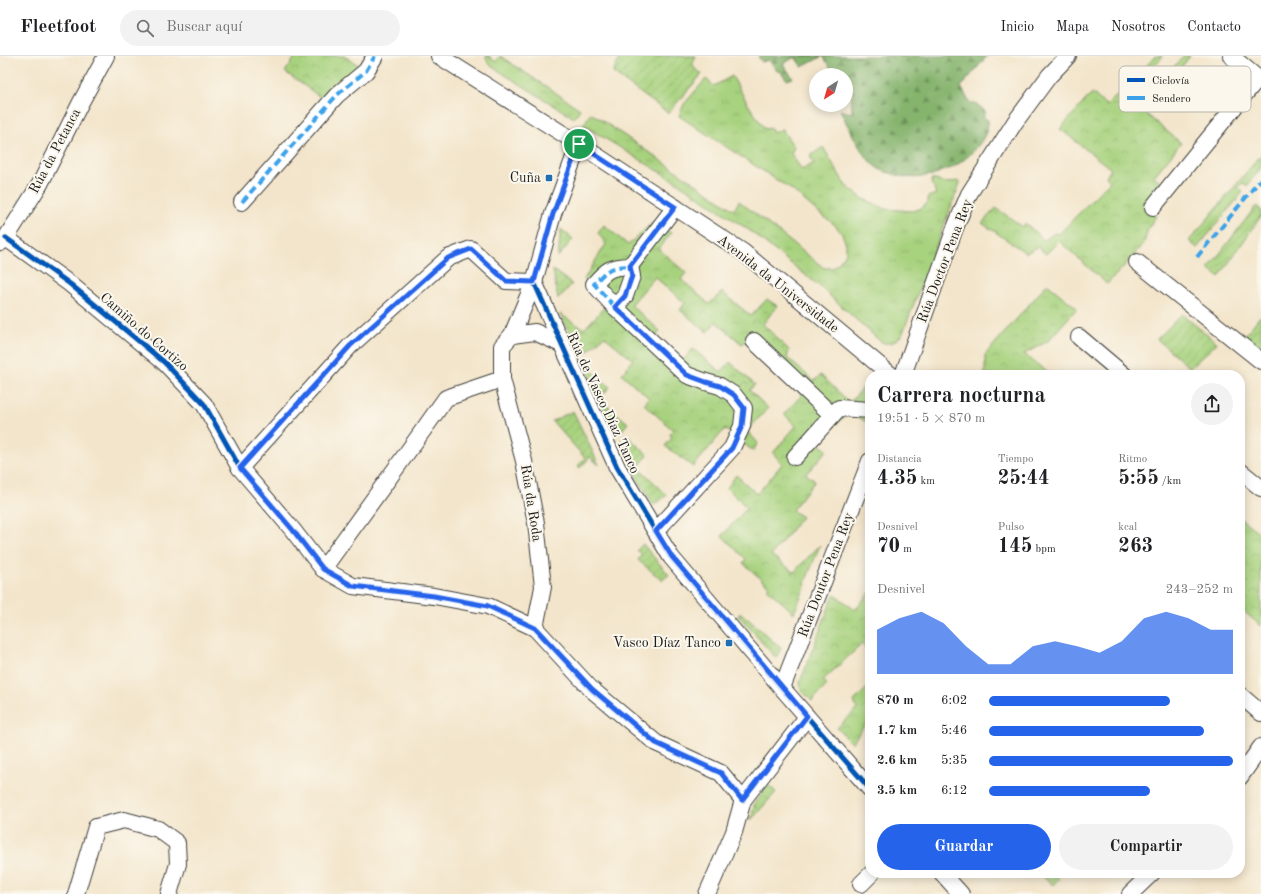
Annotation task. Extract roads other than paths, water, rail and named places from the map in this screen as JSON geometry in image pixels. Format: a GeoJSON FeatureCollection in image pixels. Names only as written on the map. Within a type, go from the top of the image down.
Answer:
{"type":"FeatureCollection","features":[{"type":"Feature","properties":{"kind":"street","name":"Rúa da Petanca"},"geometry":{"type":"LineString","coordinates":[[3,240],[40,184],[106,56]]}},
{"type":"Feature","properties":{"kind":"street"},"geometry":{"type":"LineString","coordinates":[[242,202],[336,96],[366,71],[375,56]]}},
{"type":"Feature","properties":{"kind":"street","name":"Avenida da Universidade"},"geometry":{"type":"LineString","coordinates":[[439,56],[579,144],[743,252],[885,370]]}},
{"type":"Feature","properties":{"kind":"street","name":"Rúa Doctor Pena Rey"},"geometry":{"type":"LineString","coordinates":[[905,370],[955,228],[969,194],[1015,122],[1049,76],[1068,56]]}},
{"type":"Feature","properties":{"kind":"street"},"geometry":{"type":"LineString","coordinates":[[1231,56],[1243,66]]}},
{"type":"Feature","properties":{"kind":"street"},"geometry":{"type":"LineString","coordinates":[[1251,73],[1260,80],[1251,91]]}},
{"type":"Feature","properties":{"kind":"street"},"geometry":{"type":"LineString","coordinates":[[1153,207],[1233,112]]}},
{"type":"Feature","properties":{"kind":"street"},"geometry":{"type":"LineString","coordinates":[[240,468],[350,346],[448,258],[471,249],[506,281],[534,282],[553,214],[579,144]]}},
{"type":"Feature","properties":{"kind":"street"},"geometry":{"type":"LineString","coordinates":[[615,307],[625,296],[632,276],[630,266],[675,207]]}},
{"type":"Feature","properties":{"kind":"street","name":"Camiño do Cortizo"},"geometry":{"type":"LineString","coordinates":[[3,240],[70,284],[164,362],[204,404],[240,468],[292,529],[323,569]]}},
{"type":"Feature","properties":{"kind":"street"},"geometry":{"type":"LineString","coordinates":[[1136,262],[1261,361]]}},
{"type":"Feature","properties":{"kind":"street"},"geometry":{"type":"LineString","coordinates":[[630,266],[615,266],[603,274],[594,284],[615,307],[687,375],[720,386],[734,395],[744,408],[742,426],[732,448],[656,531]]}},
{"type":"Feature","properties":{"kind":"street","name":"Rúa da Roda"},"geometry":{"type":"LineString","coordinates":[[534,282],[512,335],[502,346],[502,379],[524,460],[536,523],[543,588],[535,628]]}},
{"type":"Feature","properties":{"kind":"street","name":"Rúa de Vasco Díaz Tanco"},"geometry":{"type":"LineString","coordinates":[[534,282],[616,466],[672,557],[782,688],[865,783]]}},
{"type":"Feature","properties":{"kind":"street"},"geometry":{"type":"LineString","coordinates":[[512,335],[536,332],[561,344]]}},
{"type":"Feature","properties":{"kind":"street"},"geometry":{"type":"LineString","coordinates":[[1079,337],[1118,370]]}},
{"type":"Feature","properties":{"kind":"street"},"geometry":{"type":"LineString","coordinates":[[754,341],[832,416]]}},
{"type":"Feature","properties":{"kind":"street"},"geometry":{"type":"LineString","coordinates":[[502,379],[446,398],[323,569],[353,586],[434,596],[488,606],[535,628],[592,689],[656,743],[721,773],[742,800]]}},
{"type":"Feature","properties":{"kind":"street"},"geometry":{"type":"LineString","coordinates":[[795,458],[839,408],[865,410]]}},
{"type":"Feature","properties":{"kind":"street","name":"Rúa Doutor Pena Rey"},"geometry":{"type":"LineString","coordinates":[[782,688],[865,474]]}},
{"type":"Feature","properties":{"kind":"street"},"geometry":{"type":"LineString","coordinates":[[1245,475],[1261,488]]}},
{"type":"Feature","properties":{"kind":"street"},"geometry":{"type":"LineString","coordinates":[[1245,699],[1261,713]]}},
{"type":"Feature","properties":{"kind":"street"},"geometry":{"type":"LineString","coordinates":[[707,894],[734,832],[742,800],[807,716]]}},
{"type":"Feature","properties":{"kind":"street"},"geometry":{"type":"LineString","coordinates":[[1245,770],[1261,747]]}},
{"type":"Feature","properties":{"kind":"street"},"geometry":{"type":"LineString","coordinates":[[76,894],[96,827],[124,820],[158,828],[177,842],[178,864],[169,894]]}},
{"type":"Feature","properties":{"kind":"street"},"geometry":{"type":"LineString","coordinates":[[947,878],[961,894]]}},
{"type":"Feature","properties":{"kind":"street"},"geometry":{"type":"LineString","coordinates":[[1130,894],[1147,878]]}},
{"type":"Feature","properties":{"kind":"place","name":"Cuña"},"geometry":{"type":"Point","coordinates":[549,178]}},
{"type":"Feature","properties":{"kind":"place","name":"Vasco Díaz Tanco"},"geometry":{"type":"Point","coordinates":[729,643]}}]}
